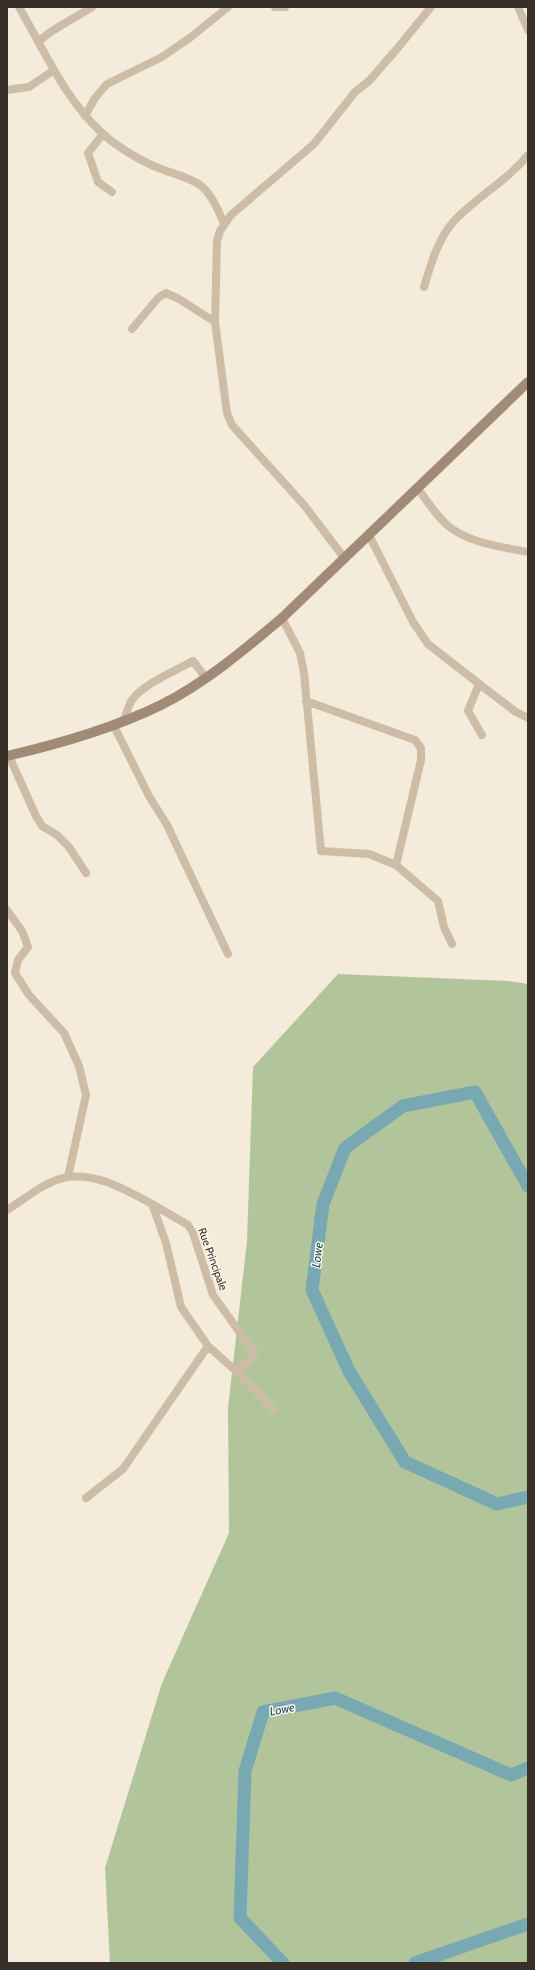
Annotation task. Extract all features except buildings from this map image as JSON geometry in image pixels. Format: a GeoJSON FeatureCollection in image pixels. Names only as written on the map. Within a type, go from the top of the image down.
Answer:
{"type":"FeatureCollection","features":[{"type":"Feature","properties":{"kind":"street"},"geometry":{"type":"LineString","coordinates":[[19,7],[54,70],[86,116],[103,134],[129,152],[160,169],[201,185],[213,200],[224,223]]}},
{"type":"Feature","properties":{"kind":"street"},"geometry":{"type":"LineString","coordinates":[[39,41],[52,31],[92,7]]}},
{"type":"Feature","properties":{"kind":"street"},"geometry":{"type":"LineString","coordinates":[[86,116],[95,98],[107,84],[162,57],[191,37],[228,7]]}},
{"type":"Feature","properties":{"kind":"street"},"geometry":{"type":"LineString","coordinates":[[275,7],[285,7]]}},
{"type":"Feature","properties":{"kind":"street"},"geometry":{"type":"LineString","coordinates":[[345,559],[304,505],[232,425],[227,413],[215,322],[217,242],[224,223],[231,215],[314,144],[355,92],[369,80],[392,55],[431,7]]}},
{"type":"Feature","properties":{"kind":"street"},"geometry":{"type":"LineString","coordinates":[[518,7],[525,16],[528,30]]}},
{"type":"Feature","properties":{"kind":"street"},"geometry":{"type":"LineString","coordinates":[[7,90],[29,87],[54,70]]}},
{"type":"Feature","properties":{"kind":"street"},"geometry":{"type":"LineString","coordinates":[[103,134],[88,153],[98,182],[112,192]]}},
{"type":"Feature","properties":{"kind":"street"},"geometry":{"type":"LineString","coordinates":[[424,286],[443,235],[454,220],[516,169],[528,155]]}},
{"type":"Feature","properties":{"kind":"street"},"geometry":{"type":"LineString","coordinates":[[132,329],[159,297],[166,293],[179,299],[215,322]]}},
{"type":"Feature","properties":{"kind":"street"},"geometry":{"type":"LineString","coordinates":[[86,873],[69,847],[57,835],[42,826],[8,756],[114,726],[162,704],[206,678],[242,652],[282,618],[527,385]]}},
{"type":"Feature","properties":{"kind":"street"},"geometry":{"type":"LineString","coordinates":[[418,489],[446,524],[457,532],[474,539],[528,552]]}},
{"type":"Feature","properties":{"kind":"street"},"geometry":{"type":"LineString","coordinates":[[369,535],[413,622],[428,644],[516,712],[528,718]]}},
{"type":"Feature","properties":{"kind":"street"},"geometry":{"type":"LineString","coordinates":[[282,618],[300,653],[304,673],[321,851],[369,854],[396,864],[438,901],[444,927],[452,944]]}},
{"type":"Feature","properties":{"kind":"street"},"geometry":{"type":"LineString","coordinates":[[124,721],[134,697],[157,680],[193,661],[206,678]]}},
{"type":"Feature","properties":{"kind":"street"},"geometry":{"type":"LineString","coordinates":[[479,684],[468,711],[482,735]]}},
{"type":"Feature","properties":{"kind":"street"},"geometry":{"type":"LineString","coordinates":[[306,701],[415,740],[421,748],[421,760],[396,864]]}},
{"type":"Feature","properties":{"kind":"street"},"geometry":{"type":"LineString","coordinates":[[114,726],[149,796],[167,825],[228,954]]}},
{"type":"Feature","properties":{"kind":"street"},"geometry":{"type":"LineString","coordinates":[[7,910],[22,932],[28,947],[18,960],[16,973],[30,995],[64,1033],[79,1066],[86,1095],[68,1177]]}},
{"type":"Feature","properties":{"kind":"street"},"geometry":{"type":"LineString","coordinates":[[7,1210],[40,1189],[62,1178],[68,1177],[82,1177],[108,1183],[127,1190],[152,1204],[166,1243],[181,1307],[208,1346],[237,1372],[273,1410]]}},
{"type":"Feature","properties":{"kind":"street","name":"Rue Principale"},"geometry":{"type":"LineString","coordinates":[[152,1204],[188,1225],[193,1233],[213,1295],[253,1351],[254,1356],[237,1372]]}},
{"type":"Feature","properties":{"kind":"street"},"geometry":{"type":"LineString","coordinates":[[86,1498],[123,1469],[208,1346]]}},
{"type":"Feature","properties":{"kind":"green space"},"geometry":{"type":"Polygon","coordinates":[[[338,974],[508,981],[528,984],[528,1963],[110,1963],[105,1868],[162,1683],[229,1533],[228,1408],[247,1241],[253,1067],[338,974]]]}},
{"type":"Feature","properties":{"kind":"waterway","name":"Lowe"},"geometry":{"type":"LineString","coordinates":[[528,1186],[475,1092],[403,1106],[345,1148],[323,1204],[312,1290],[349,1371],[405,1462],[497,1504],[528,1497]]}},
{"type":"Feature","properties":{"kind":"waterway","name":"Lowe"},"geometry":{"type":"LineString","coordinates":[[283,1963],[240,1918],[245,1771],[263,1712],[335,1698],[511,1775],[528,1768]]}},
{"type":"Feature","properties":{"kind":"waterway","name":"Lowe"},"geometry":{"type":"LineString","coordinates":[[415,1963],[528,1924]]}}]}
